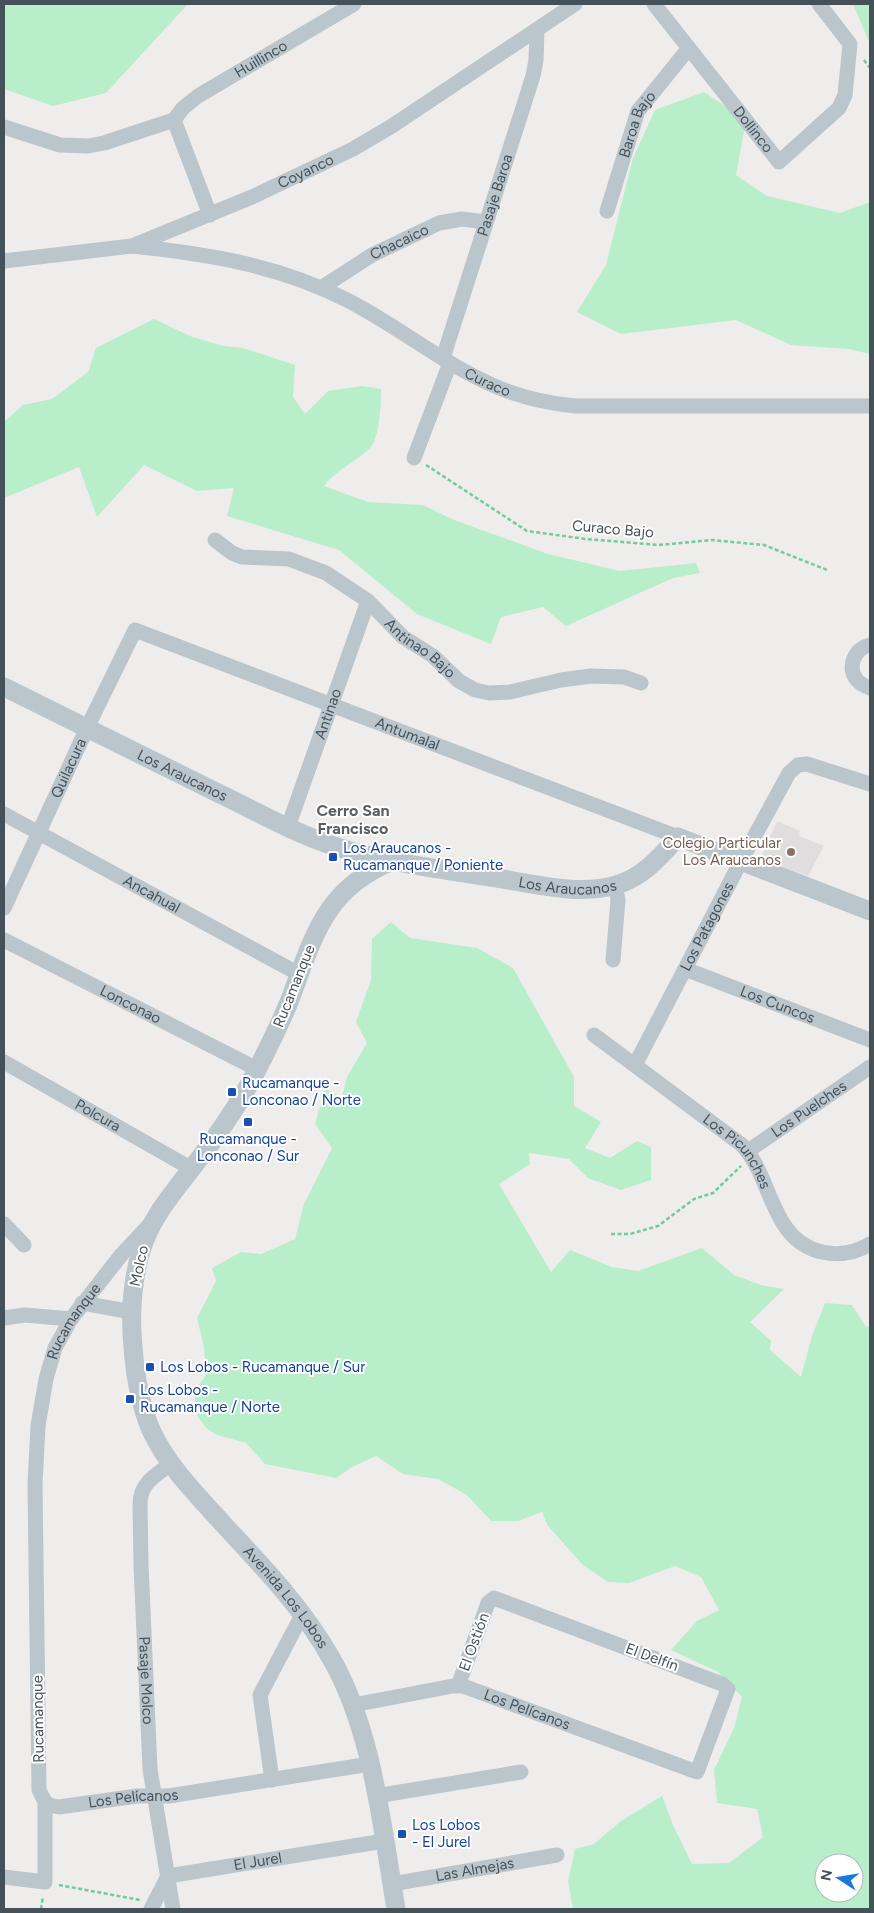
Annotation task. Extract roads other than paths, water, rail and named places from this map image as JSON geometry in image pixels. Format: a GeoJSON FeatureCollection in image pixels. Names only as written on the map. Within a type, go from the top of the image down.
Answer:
{"type":"FeatureCollection","features":[{"type":"Feature","properties":{"kind":"street","name":"Huillinco"},"geometry":{"type":"LineString","coordinates":[[4,127],[48,142],[72,146],[88,146],[120,139],[174,120],[183,108],[198,96],[354,4]]}},
{"type":"Feature","properties":{"kind":"street","name":"Coyanco"},"geometry":{"type":"LineString","coordinates":[[4,261],[132,246],[210,215],[285,182],[353,149],[392,126],[575,4]]}},
{"type":"Feature","properties":{"kind":"street","name":"Dollinco"},"geometry":{"type":"LineString","coordinates":[[654,4],[779,162],[839,108],[846,95],[850,44],[819,4]]}},
{"type":"Feature","properties":{"kind":"street","name":"Pasaje Baroa"},"geometry":{"type":"LineString","coordinates":[[414,458],[447,360],[486,222],[533,76],[536,60],[537,30]]}},
{"type":"Feature","properties":{"kind":"street","name":"Baroa Bajo"},"geometry":{"type":"LineString","coordinates":[[607,211],[638,111],[689,48]]}},
{"type":"Feature","properties":{"kind":"street"},"geometry":{"type":"LineString","coordinates":[[174,120],[210,215]]}},
{"type":"Feature","properties":{"kind":"street","name":"Chacaico"},"geometry":{"type":"LineString","coordinates":[[321,288],[364,260],[439,223],[462,219],[486,222]]}},
{"type":"Feature","properties":{"kind":"street","name":"Curaco"},"geometry":{"type":"LineString","coordinates":[[132,246],[200,254],[254,264],[289,275],[366,310],[489,384],[542,402],[575,406],[870,406]]}},
{"type":"Feature","properties":{"kind":"street","name":"Antinao Bajo"},"geometry":{"type":"LineString","coordinates":[[215,540],[242,557],[278,558],[310,566],[341,582],[368,601],[403,637],[433,656],[459,681],[475,690],[489,693],[510,692],[561,680],[591,676],[624,677],[641,683]]}},
{"type":"Feature","properties":{"kind":"street","name":"Antinao"},"geometry":{"type":"LineString","coordinates":[[288,827],[368,601]]}},
{"type":"Feature","properties":{"kind":"street","name":"Antumalal"},"geometry":{"type":"LineString","coordinates":[[135,630],[678,837]]}},
{"type":"Feature","properties":{"kind":"street","name":"Quilacura"},"geometry":{"type":"LineString","coordinates":[[4,908],[87,728],[135,630]]}},
{"type":"Feature","properties":{"kind":"street"},"geometry":{"type":"LineString","coordinates":[[870,645],[857,652],[852,664],[852,670],[857,680],[870,688]]}},
{"type":"Feature","properties":{"kind":"street","name":"Los Araucanos"},"geometry":{"type":"LineString","coordinates":[[4,687],[288,827],[332,845],[393,861],[558,887],[595,888],[615,885],[645,871],[678,837]]}},
{"type":"Feature","properties":{"kind":"street","name":"Los Patagones"},"geometry":{"type":"LineString","coordinates":[[635,1066],[741,861],[789,773],[798,765],[807,764],[870,784]]}},
{"type":"Feature","properties":{"kind":"street","name":"Ancahual"},"geometry":{"type":"LineString","coordinates":[[4,814],[299,974]]}},
{"type":"Feature","properties":{"kind":"street"},"geometry":{"type":"LineString","coordinates":[[678,837],[870,911]]}},
{"type":"Feature","properties":{"kind":"street","name":"Rucamanque"},"geometry":{"type":"LineString","coordinates":[[4,1878],[45,1882],[45,1802],[39,1790],[35,1516],[36,1455],[38,1426],[46,1379],[55,1348],[82,1303],[135,1239],[153,1222],[221,1129],[257,1070],[287,1006],[318,927],[331,906],[348,887],[364,876],[393,861]]}},
{"type":"Feature","properties":{"kind":"street"},"geometry":{"type":"LineString","coordinates":[[612,960],[618,900],[615,885]]}},
{"type":"Feature","properties":{"kind":"street","name":"Lonconao"},"geometry":{"type":"LineString","coordinates":[[4,940],[257,1070]]}},
{"type":"Feature","properties":{"kind":"street","name":"Los Cuncos"},"geometry":{"type":"LineString","coordinates":[[685,969],[870,1040]]}},
{"type":"Feature","properties":{"kind":"street","name":"Los Picunches"},"geometry":{"type":"LineString","coordinates":[[594,1035],[737,1141],[750,1154],[784,1226],[799,1241],[818,1251],[840,1254],[862,1249],[870,1244]]}},
{"type":"Feature","properties":{"kind":"street","name":"Polcura"},"geometry":{"type":"LineString","coordinates":[[4,1062],[192,1168]]}},
{"type":"Feature","properties":{"kind":"street","name":"Los Puelches"},"geometry":{"type":"LineString","coordinates":[[750,1154],[870,1067]]}},
{"type":"Feature","properties":{"kind":"street","name":"Molco"},"geometry":{"type":"LineString","coordinates":[[132,1312],[141,1249],[153,1222]]}},
{"type":"Feature","properties":{"kind":"street"},"geometry":{"type":"LineString","coordinates":[[4,1224],[24,1245]]}},
{"type":"Feature","properties":{"kind":"street"},"geometry":{"type":"LineString","coordinates":[[82,1303],[132,1312]]}},
{"type":"Feature","properties":{"kind":"street","name":"Avenida Los Lobos"},"geometry":{"type":"LineString","coordinates":[[132,1312],[134,1361],[140,1397],[152,1432],[172,1464],[192,1490],[270,1574],[302,1614],[332,1659],[353,1705],[364,1737],[370,1764],[396,1909]]}},
{"type":"Feature","properties":{"kind":"street"},"geometry":{"type":"LineString","coordinates":[[4,1318],[25,1315],[71,1319]]}},
{"type":"Feature","properties":{"kind":"street","name":"Pasaje Molco"},"geometry":{"type":"LineString","coordinates":[[172,1464],[145,1485],[140,1496],[141,1565],[150,1769],[173,1909]]}},
{"type":"Feature","properties":{"kind":"street","name":"El Ostión"},"geometry":{"type":"LineString","coordinates":[[458,1686],[491,1599]]}},
{"type":"Feature","properties":{"kind":"street","name":"El Delfín"},"geometry":{"type":"LineString","coordinates":[[491,1599],[496,1599],[725,1685],[727,1692],[697,1772]]}},
{"type":"Feature","properties":{"kind":"street"},"geometry":{"type":"LineString","coordinates":[[272,1780],[260,1695],[302,1614]]}},
{"type":"Feature","properties":{"kind":"street","name":"Los Pelícanos"},"geometry":{"type":"LineString","coordinates":[[353,1705],[458,1686],[468,1688],[697,1772]]}},
{"type":"Feature","properties":{"kind":"street","name":"Los Pelícanos"},"geometry":{"type":"LineString","coordinates":[[45,1802],[59,1807],[137,1796],[169,1796],[370,1764]]}},
{"type":"Feature","properties":{"kind":"street"},"geometry":{"type":"LineString","coordinates":[[376,1796],[520,1772]]}},
{"type":"Feature","properties":{"kind":"street","name":"El Jurel"},"geometry":{"type":"LineString","coordinates":[[168,1876],[384,1841]]}},
{"type":"Feature","properties":{"kind":"street","name":"Las Almejas"},"geometry":{"type":"LineString","coordinates":[[392,1884],[557,1856]]}},
{"type":"Feature","properties":{"kind":"street"},"geometry":{"type":"LineString","coordinates":[[153,1906],[168,1876]]}},
{"type":"Feature","properties":{"kind":"place","name":"Colegio Particular Los Araucanos"},"geometry":{"type":"Point","coordinates":[791,852]}},
{"type":"Feature","properties":{"kind":"place","name":"Los Araucanos - Rucamanque / Poniente"},"geometry":{"type":"Point","coordinates":[333,857]}},
{"type":"Feature","properties":{"kind":"place","name":"Rucamanque - Lonconao / Norte"},"geometry":{"type":"Point","coordinates":[232,1092]}},
{"type":"Feature","properties":{"kind":"place","name":"Rucamanque - Lonconao / Sur"},"geometry":{"type":"Point","coordinates":[248,1122]}},
{"type":"Feature","properties":{"kind":"place","name":"Los Lobos - Rucamanque / Sur"},"geometry":{"type":"Point","coordinates":[150,1367]}},
{"type":"Feature","properties":{"kind":"place","name":"Los Lobos - Rucamanque / Norte"},"geometry":{"type":"Point","coordinates":[130,1399]}},
{"type":"Feature","properties":{"kind":"place","name":"Los Lobos - El Jurel"},"geometry":{"type":"Point","coordinates":[402,1834]}},
{"type":"Feature","properties":{"kind":"district","name":"Cerro San Francisco"},"geometry":{"type":"Point","coordinates":[353,819]}}]}
